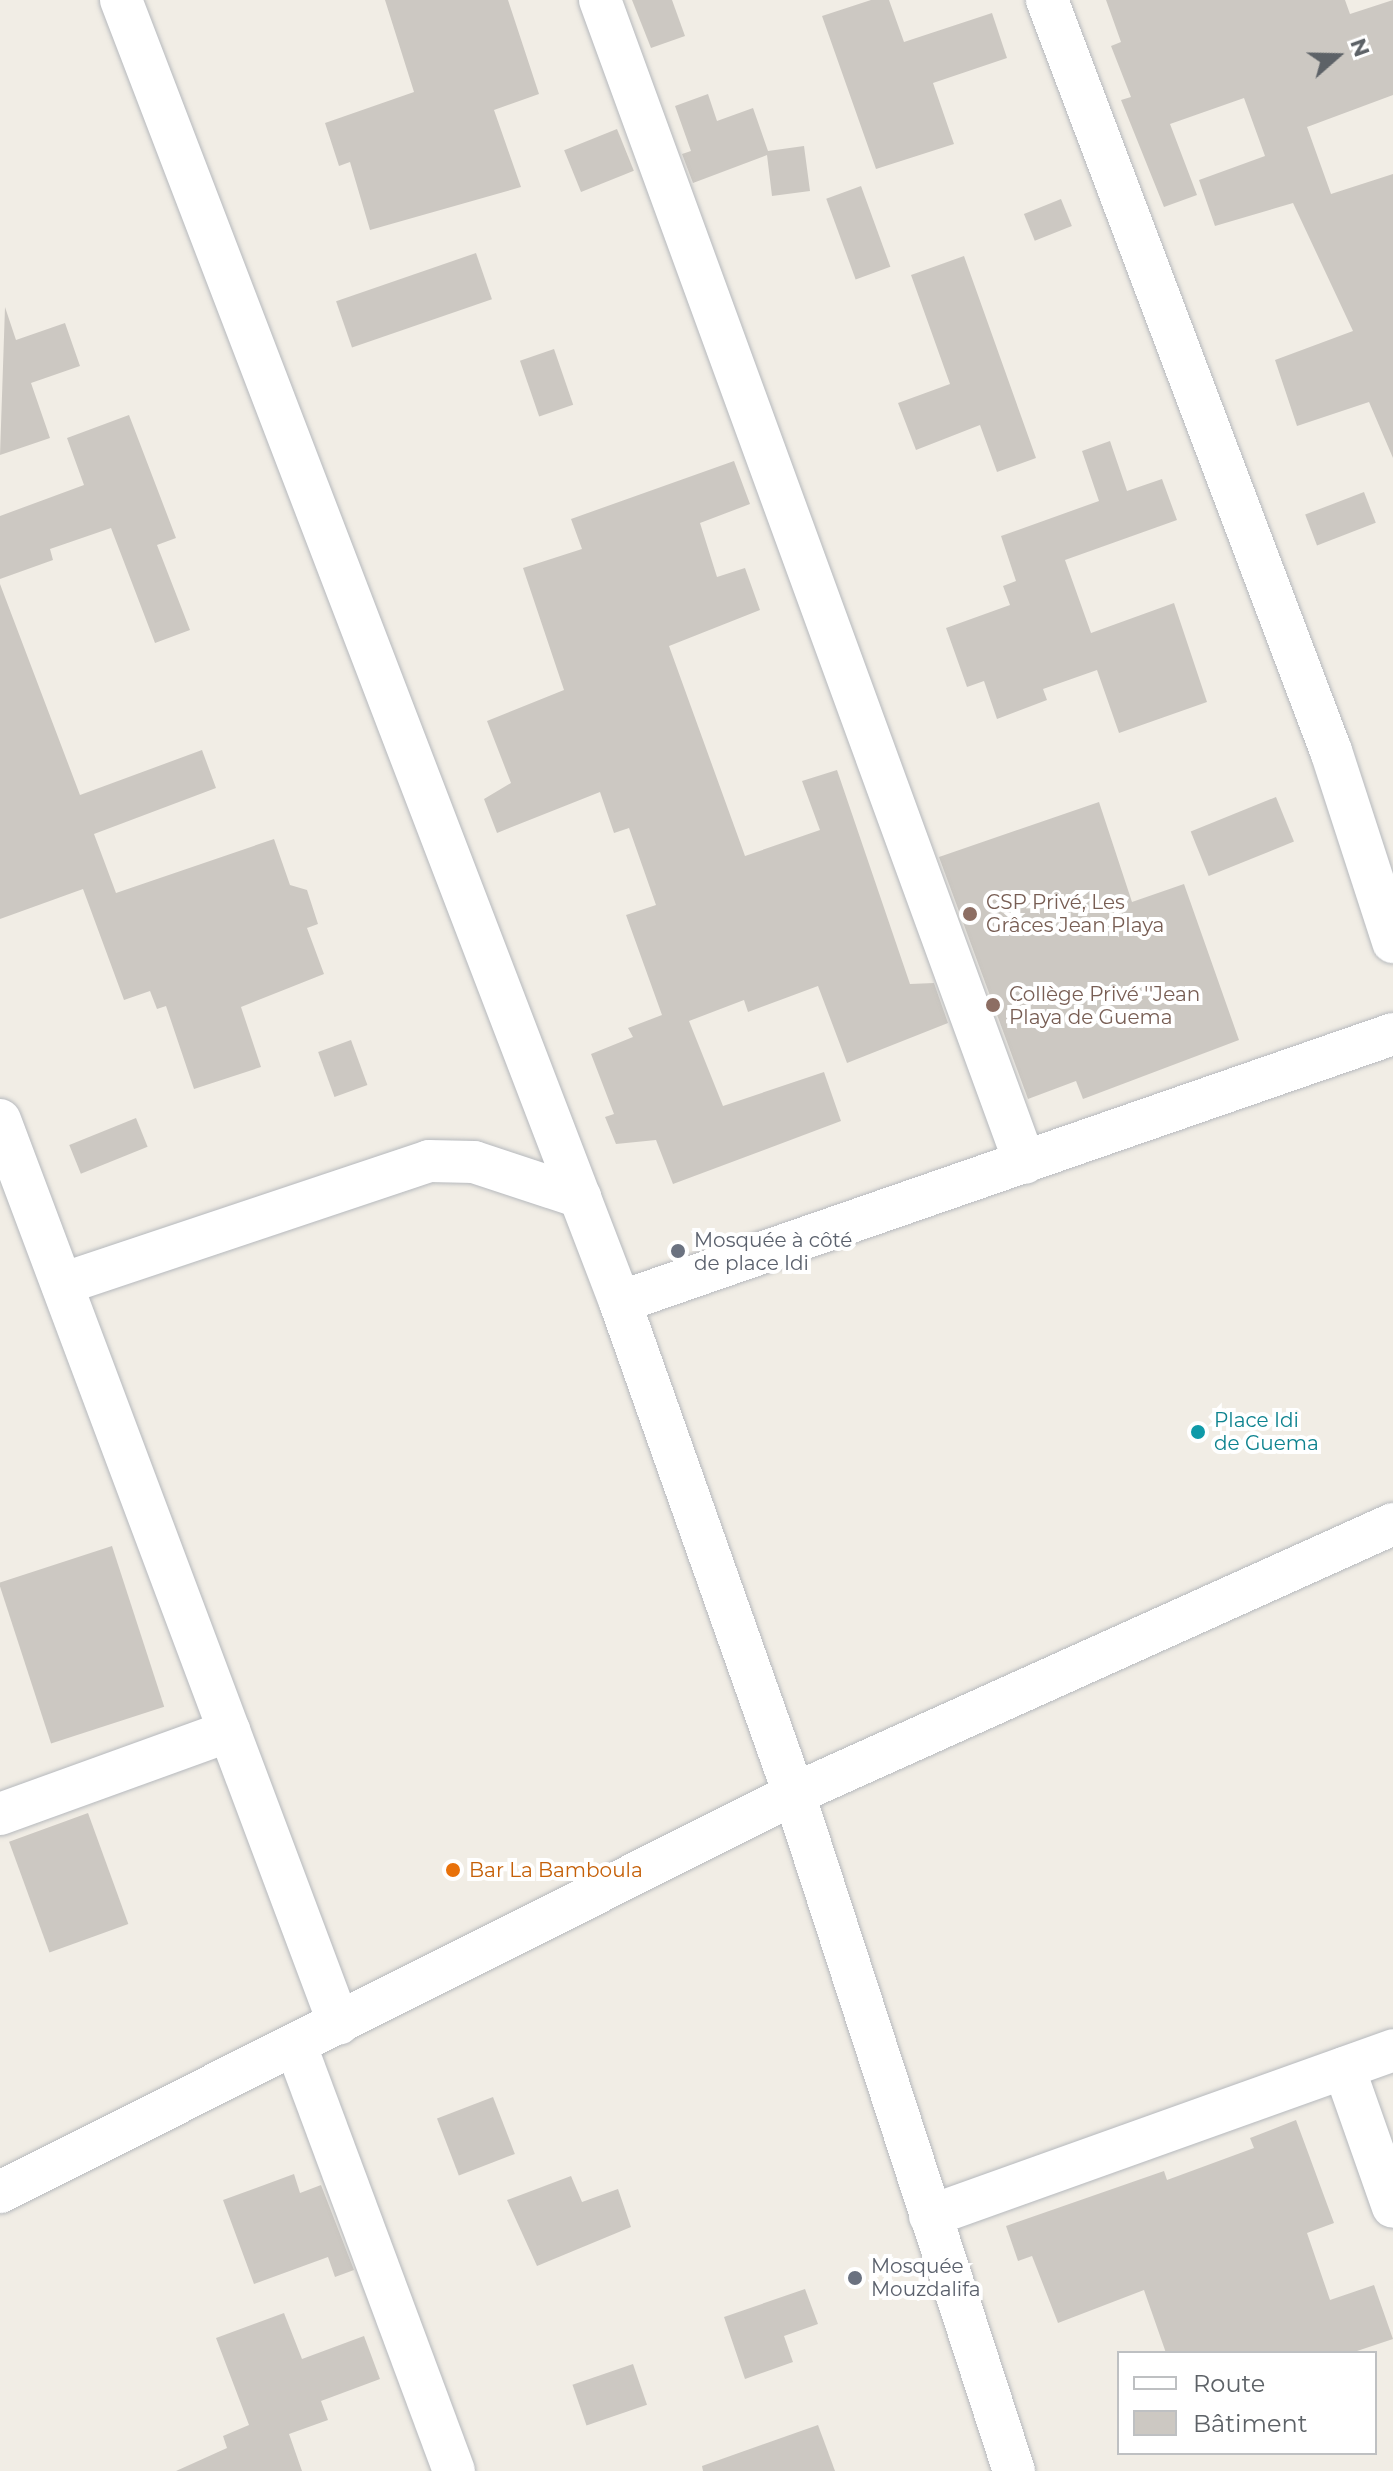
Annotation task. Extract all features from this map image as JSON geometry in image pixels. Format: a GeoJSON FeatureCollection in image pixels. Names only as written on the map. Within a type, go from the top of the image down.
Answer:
{"type":"FeatureCollection","features":[{"type":"Feature","properties":{"kind":"street"},"geometry":{"type":"LineString","coordinates":[[121,0],[620,1302],[794,1794],[1014,2471]]}},
{"type":"Feature","properties":{"kind":"street"},"geometry":{"type":"LineString","coordinates":[[600,0],[1025,1163]]}},
{"type":"Feature","properties":{"kind":"street"},"geometry":{"type":"LineString","coordinates":[[1047,0],[1325,737],[1393,942]]}},
{"type":"Feature","properties":{"kind":"street"},"geometry":{"type":"LineString","coordinates":[[620,1302],[1393,1034]]}},
{"type":"Feature","properties":{"kind":"street"},"geometry":{"type":"LineString","coordinates":[[0,1120],[339,2024]]}},
{"type":"Feature","properties":{"kind":"street"},"geometry":{"type":"LineString","coordinates":[[62,1284],[429,1161],[474,1162],[580,1197]]}},
{"type":"Feature","properties":{"kind":"street"},"geometry":{"type":"LineString","coordinates":[[0,2192],[794,1794],[1393,1524]]}},
{"type":"Feature","properties":{"kind":"street"},"geometry":{"type":"LineString","coordinates":[[0,1814],[229,1731]]}},
{"type":"Feature","properties":{"kind":"street"},"geometry":{"type":"LineString","coordinates":[[296,2046],[454,2471]]}},
{"type":"Feature","properties":{"kind":"street"},"geometry":{"type":"LineString","coordinates":[[930,2216],[1393,2050]]}},
{"type":"Feature","properties":{"kind":"street"},"geometry":{"type":"LineString","coordinates":[[1344,2068],[1393,2207]]}},
{"type":"Feature","properties":{"kind":"building"},"geometry":{"type":"Polygon","coordinates":[[[385,0],[508,0],[539,94],[494,110],[521,187],[370,230],[350,162],[339,166],[325,123],[414,92],[385,0]]]}},
{"type":"Feature","properties":{"kind":"building"},"geometry":{"type":"Polygon","coordinates":[[[632,0],[672,0],[685,36],[651,48],[632,0]]]}},
{"type":"Feature","properties":{"kind":"building"},"geometry":{"type":"Polygon","coordinates":[[[871,0],[889,0],[904,42],[992,13],[1007,58],[933,83],[954,144],[876,169],[822,16],[871,0]]]}},
{"type":"Feature","properties":{"kind":"building"},"geometry":{"type":"Polygon","coordinates":[[[1106,0],[1345,0],[1350,14],[1393,0],[1393,95],[1307,127],[1331,194],[1393,174],[1393,458],[1369,402],[1297,426],[1275,360],[1353,331],[1293,203],[1215,226],[1199,180],[1265,156],[1244,98],[1170,124],[1197,195],[1164,207],[1121,100],[1131,97],[1111,46],[1121,42],[1106,0]]]}},
{"type":"Feature","properties":{"kind":"building"},"geometry":{"type":"Polygon","coordinates":[[[708,94],[717,121],[753,108],[768,151],[804,146],[810,191],[772,196],[767,155],[693,183],[682,154],[691,151],[675,106],[708,94]]]}},
{"type":"Feature","properties":{"kind":"building"},"geometry":{"type":"Polygon","coordinates":[[[617,129],[634,171],[581,192],[564,150],[617,129]]]}},
{"type":"Feature","properties":{"kind":"building"},"geometry":{"type":"Polygon","coordinates":[[[861,186],[890,267],[856,279],[826,199],[861,186]]]}},
{"type":"Feature","properties":{"kind":"building"},"geometry":{"type":"Polygon","coordinates":[[[1061,199],[1072,226],[1035,241],[1024,214],[1061,199]]]}},
{"type":"Feature","properties":{"kind":"building"},"geometry":{"type":"Polygon","coordinates":[[[476,253],[492,299],[352,348],[336,301],[476,253]]]}},
{"type":"Feature","properties":{"kind":"building"},"geometry":{"type":"Polygon","coordinates":[[[964,256],[1036,458],[997,472],[980,425],[916,450],[898,403],[950,384],[911,275],[964,256]]]}},
{"type":"Feature","properties":{"kind":"building"},"geometry":{"type":"Polygon","coordinates":[[[5,307],[16,340],[65,323],[80,366],[31,383],[50,438],[0,455],[5,307]]]}},
{"type":"Feature","properties":{"kind":"building"},"geometry":{"type":"Polygon","coordinates":[[[554,349],[573,405],[539,417],[520,361],[554,349]]]}},
{"type":"Feature","properties":{"kind":"building"},"geometry":{"type":"Polygon","coordinates":[[[129,415],[176,538],[157,545],[190,630],[155,643],[111,528],[50,549],[53,560],[0,579],[0,516],[84,485],[67,438],[129,415]]]}},
{"type":"Feature","properties":{"kind":"building"},"geometry":{"type":"Polygon","coordinates":[[[1110,441],[1127,491],[1162,479],[1177,520],[1065,560],[1091,633],[1174,603],[1207,702],[1119,733],[1097,670],[1043,689],[1047,700],[997,719],[984,681],[967,687],[946,628],[1010,605],[1003,586],[1016,581],[1001,536],[1099,501],[1082,451],[1110,441]]]}},
{"type":"Feature","properties":{"kind":"building"},"geometry":{"type":"Polygon","coordinates":[[[734,461],[750,504],[700,523],[717,577],[745,568],[760,610],[669,646],[745,856],[820,830],[802,781],[837,770],[910,984],[934,983],[948,1023],[847,1063],[818,986],[748,1012],[744,1000],[689,1021],[723,1106],[824,1072],[841,1121],[673,1184],[656,1140],[616,1144],[605,1117],[614,1114],[591,1054],[633,1037],[628,1028],[662,1015],[626,915],[656,905],[629,828],[614,833],[600,792],[497,833],[484,799],[511,783],[487,721],[564,690],[523,568],[582,549],[571,519],[734,461]]]}},
{"type":"Feature","properties":{"kind":"building"},"geometry":{"type":"Polygon","coordinates":[[[1364,492],[1376,523],[1317,545],[1305,515],[1364,492]]]}},
{"type":"Feature","properties":{"kind":"building"},"geometry":{"type":"Polygon","coordinates":[[[0,584],[80,795],[202,750],[216,788],[94,834],[116,893],[274,839],[290,885],[307,890],[318,924],[307,928],[324,974],[241,1007],[261,1067],[194,1089],[166,1006],[157,1009],[150,991],[124,1000],[83,889],[0,919],[0,584]]]}},
{"type":"Feature","properties":{"kind":"building"},"geometry":{"type":"Polygon","coordinates":[[[1276,797],[1294,842],[1209,876],[1191,831],[1276,797]]]}},
{"type":"Feature","properties":{"kind":"building"},"geometry":{"type":"Polygon","coordinates":[[[1099,802],[1132,902],[1184,884],[1239,1040],[1083,1099],[1076,1081],[1028,1099],[939,857],[1099,802]]]}},
{"type":"Feature","properties":{"kind":"building"},"geometry":{"type":"Polygon","coordinates":[[[351,1040],[367,1085],[335,1097],[318,1052],[351,1040]]]}},
{"type":"Feature","properties":{"kind":"building"},"geometry":{"type":"Polygon","coordinates":[[[136,1118],[148,1147],[81,1174],[69,1145],[136,1118]]]}},
{"type":"Feature","properties":{"kind":"building"},"geometry":{"type":"Polygon","coordinates":[[[112,1546],[164,1707],[51,1744],[0,1582],[112,1546]]]}},
{"type":"Feature","properties":{"kind":"building"},"geometry":{"type":"Polygon","coordinates":[[[88,1813],[128,1924],[49,1953],[9,1842],[88,1813]]]}},
{"type":"Feature","properties":{"kind":"building"},"geometry":{"type":"Polygon","coordinates":[[[493,2097],[515,2154],[459,2175],[437,2119],[493,2097]]]}},
{"type":"Feature","properties":{"kind":"building"},"geometry":{"type":"Polygon","coordinates":[[[1296,2120],[1334,2223],[1307,2233],[1330,2300],[1374,2285],[1393,2339],[1357,2351],[1165,2351],[1144,2290],[1058,2323],[1032,2256],[1018,2261],[1006,2226],[1164,2171],[1167,2180],[1254,2148],[1250,2138],[1296,2120]]]}},
{"type":"Feature","properties":{"kind":"building"},"geometry":{"type":"Polygon","coordinates":[[[294,2174],[300,2193],[321,2185],[354,2270],[335,2277],[328,2257],[254,2284],[223,2200],[294,2174]]]}},
{"type":"Feature","properties":{"kind":"building"},"geometry":{"type":"Polygon","coordinates":[[[571,2176],[582,2202],[618,2189],[631,2227],[537,2266],[507,2200],[571,2176]]]}},
{"type":"Feature","properties":{"kind":"building"},"geometry":{"type":"Polygon","coordinates":[[[805,2289],[818,2324],[784,2336],[793,2362],[745,2379],[724,2317],[805,2289]]]}},
{"type":"Feature","properties":{"kind":"building"},"geometry":{"type":"Polygon","coordinates":[[[284,2313],[302,2359],[364,2336],[380,2379],[321,2401],[328,2420],[289,2434],[302,2471],[176,2471],[227,2448],[223,2436],[249,2425],[216,2338],[284,2313]]]}},
{"type":"Feature","properties":{"kind":"building"},"geometry":{"type":"Polygon","coordinates":[[[633,2364],[647,2405],[586,2425],[572,2385],[633,2364]]]}},
{"type":"Feature","properties":{"kind":"building"},"geometry":{"type":"Polygon","coordinates":[[[818,2425],[835,2471],[703,2471],[702,2466],[818,2425]]]}},
{"type":"Feature","properties":{"kind":"place","name":"CSP Privé, Les Grâces Jean Playa"},"geometry":{"type":"Point","coordinates":[970,914]}},
{"type":"Feature","properties":{"kind":"place","name":"Collège Privé ''Jean Playa de Guema"},"geometry":{"type":"Point","coordinates":[993,1005]}},
{"type":"Feature","properties":{"kind":"place","name":"Mosquée à côté de place Idi"},"geometry":{"type":"Point","coordinates":[678,1251]}},
{"type":"Feature","properties":{"kind":"place","name":"Place Idi de Guema"},"geometry":{"type":"Point","coordinates":[1198,1432]}},
{"type":"Feature","properties":{"kind":"place","name":"Bar La Bamboula"},"geometry":{"type":"Point","coordinates":[453,1870]}},
{"type":"Feature","properties":{"kind":"place","name":"Mosquée Mouzdalifa"},"geometry":{"type":"Point","coordinates":[855,2278]}}]}
